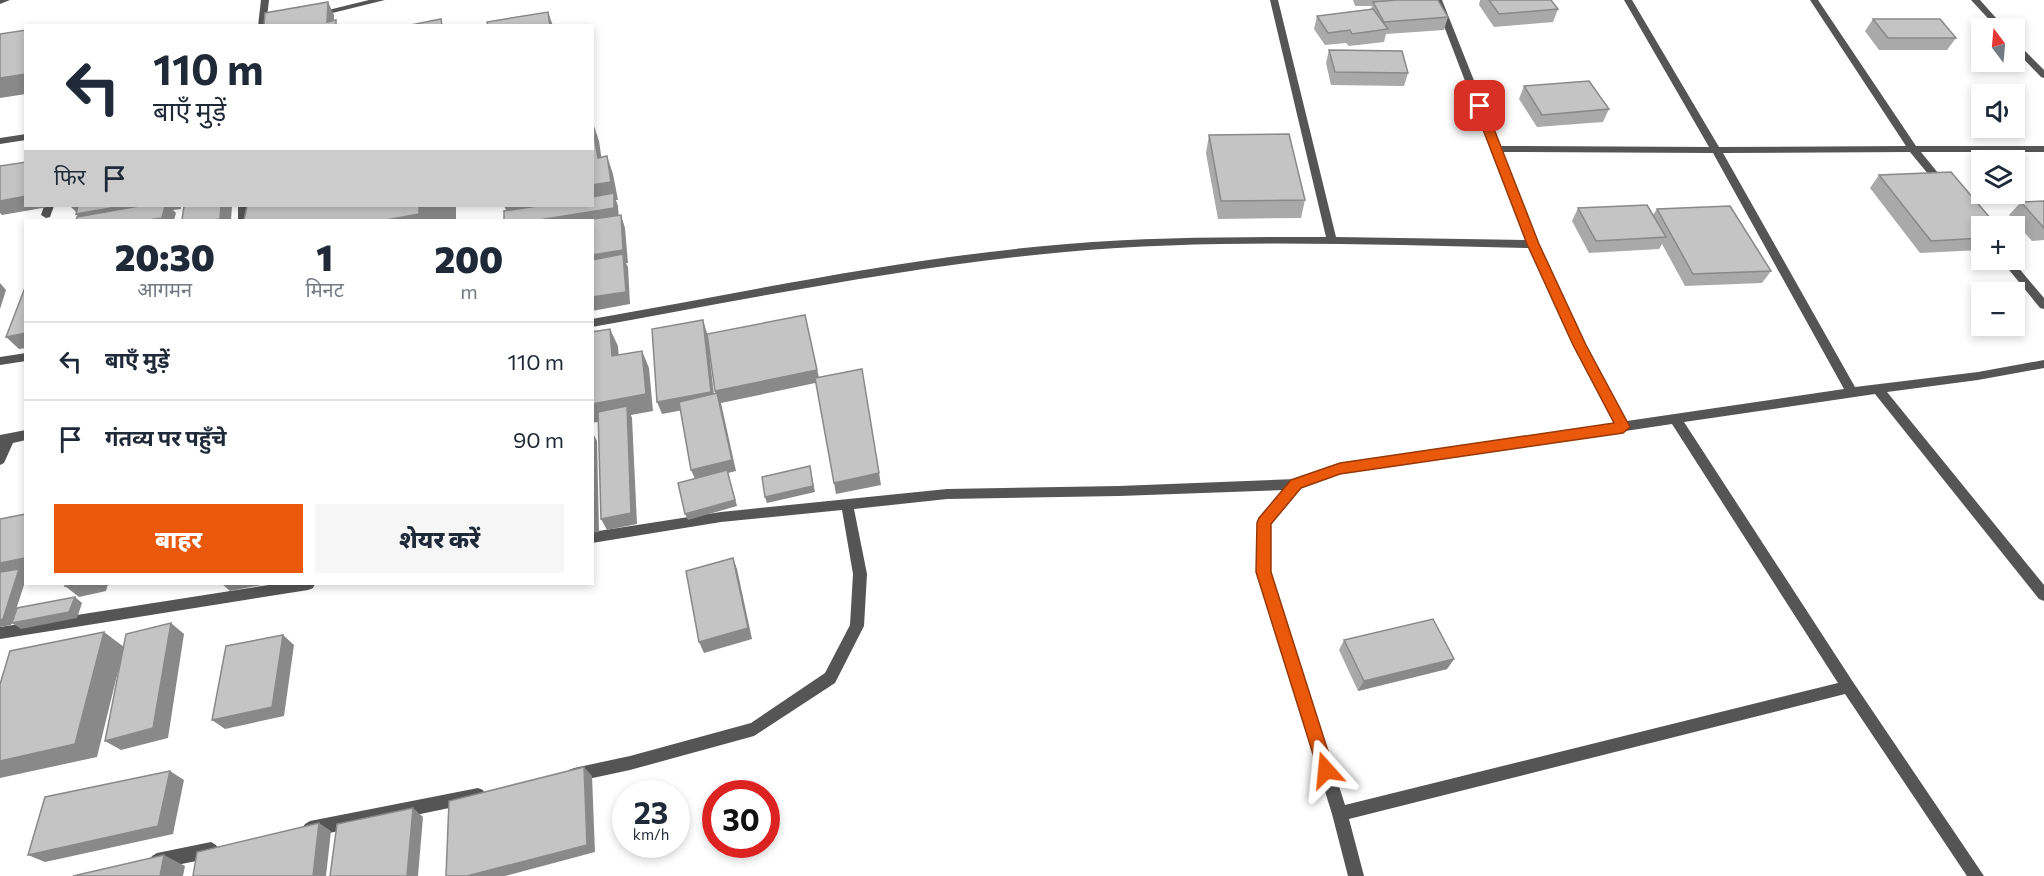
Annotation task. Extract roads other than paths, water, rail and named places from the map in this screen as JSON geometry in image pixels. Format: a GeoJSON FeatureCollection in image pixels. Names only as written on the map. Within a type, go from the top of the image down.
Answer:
{"type":"FeatureCollection","features":[{"type":"Feature","properties":{"kind":"street"},"geometry":{"type":"LineString","coordinates":[[0,1],[6,0]]}},
{"type":"Feature","properties":{"kind":"street"},"geometry":{"type":"LineString","coordinates":[[262,24],[265,0]]}},
{"type":"Feature","properties":{"kind":"street"},"geometry":{"type":"LineString","coordinates":[[305,16],[381,0]]}},
{"type":"Feature","properties":{"kind":"street"},"geometry":{"type":"LineString","coordinates":[[1274,0],[1332,242]]}},
{"type":"Feature","properties":{"kind":"street"},"geometry":{"type":"LineString","coordinates":[[1438,0],[1533,244],[1580,345],[1623,427]]}},
{"type":"Feature","properties":{"kind":"street"},"geometry":{"type":"LineString","coordinates":[[1628,0],[1716,150],[1852,392]]}},
{"type":"Feature","properties":{"kind":"street"},"geometry":{"type":"LineString","coordinates":[[1814,0],[1913,149],[1951,194]]}},
{"type":"Feature","properties":{"kind":"street"},"geometry":{"type":"LineString","coordinates":[[1975,0],[1992,18]]}},
{"type":"Feature","properties":{"kind":"street"},"geometry":{"type":"LineString","coordinates":[[268,24],[273,23]]}},
{"type":"Feature","properties":{"kind":"street"},"geometry":{"type":"LineString","coordinates":[[2025,55],[2044,75]]}},
{"type":"Feature","properties":{"kind":"street"},"geometry":{"type":"LineString","coordinates":[[0,141],[24,137]]}},
{"type":"Feature","properties":{"kind":"street"},"geometry":{"type":"LineString","coordinates":[[1496,149],[2044,149]]}},
{"type":"Feature","properties":{"kind":"street"},"geometry":{"type":"LineString","coordinates":[[594,323],[901,268],[998,255],[1167,242],[1533,244]]}},
{"type":"Feature","properties":{"kind":"street"},"geometry":{"type":"LineString","coordinates":[[2014,270],[2044,305]]}},
{"type":"Feature","properties":{"kind":"street"},"geometry":{"type":"LineString","coordinates":[[0,361],[24,357]]}},
{"type":"Feature","properties":{"kind":"street"},"geometry":{"type":"LineString","coordinates":[[594,538],[721,517],[947,494],[1119,491],[1296,484],[1340,469],[1852,392],[1978,376],[2044,363]]}},
{"type":"Feature","properties":{"kind":"street"},"geometry":{"type":"LineString","coordinates":[[1879,390],[2044,595]]}},
{"type":"Feature","properties":{"kind":"street"},"geometry":{"type":"LineString","coordinates":[[1676,420],[1848,687],[1976,876]]}},
{"type":"Feature","properties":{"kind":"street"},"geometry":{"type":"LineString","coordinates":[[0,460],[4,440],[24,435]]}},
{"type":"Feature","properties":{"kind":"street"},"geometry":{"type":"LineString","coordinates":[[1296,484],[1264,523],[1264,572],[1340,814],[1356,876]]}},
{"type":"Feature","properties":{"kind":"street"},"geometry":{"type":"LineString","coordinates":[[561,777],[630,763],[754,729],[830,678],[857,626],[860,574],[847,504]]}},
{"type":"Feature","properties":{"kind":"street"},"geometry":{"type":"LineString","coordinates":[[0,633],[302,585]]}},
{"type":"Feature","properties":{"kind":"street"},"geometry":{"type":"LineString","coordinates":[[1340,814],[1848,687]]}},
{"type":"Feature","properties":{"kind":"street"},"geometry":{"type":"LineString","coordinates":[[294,833],[491,792]]}},
{"type":"Feature","properties":{"kind":"street"},"geometry":{"type":"LineString","coordinates":[[143,864],[225,847]]}}]}
